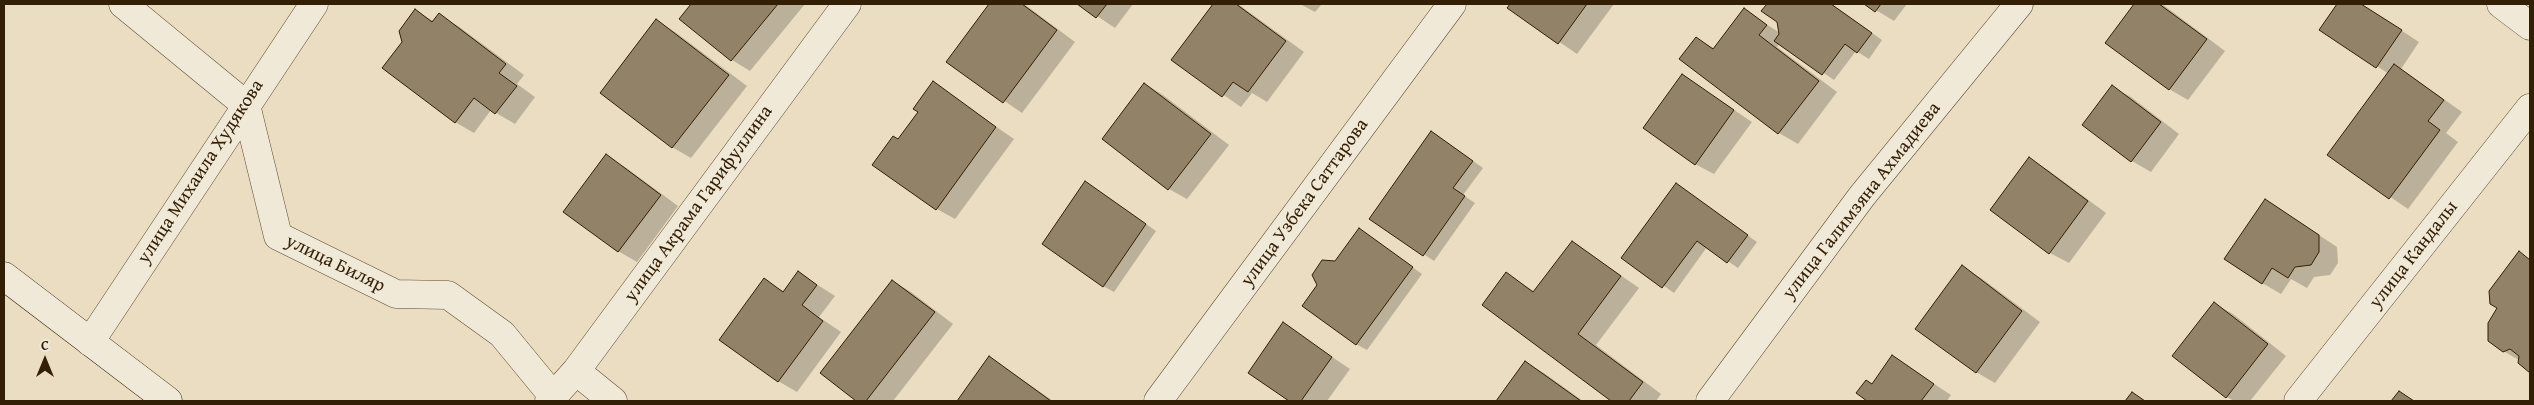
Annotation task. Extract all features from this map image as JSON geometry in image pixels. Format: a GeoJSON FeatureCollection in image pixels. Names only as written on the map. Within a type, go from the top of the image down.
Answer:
{"type":"FeatureCollection","features":[{"type":"Feature","properties":{"kind":"street"},"geometry":{"type":"LineString","coordinates":[[124,4],[246,105]]}},
{"type":"Feature","properties":{"kind":"street","name":"улица Михаила Худякова"},"geometry":{"type":"LineString","coordinates":[[90,342],[314,4]]}},
{"type":"Feature","properties":{"kind":"street","name":"улица Акрама Гарифуллина"},"geometry":{"type":"LineString","coordinates":[[551,399],[576,371],[846,4]]}},
{"type":"Feature","properties":{"kind":"street","name":"улица Узбека Саттарова"},"geometry":{"type":"LineString","coordinates":[[1158,401],[1452,4]]}},
{"type":"Feature","properties":{"kind":"street","name":"улица Галимзяна Ахмадиева"},"geometry":{"type":"LineString","coordinates":[[1710,401],[1862,196],[2019,4]]}},
{"type":"Feature","properties":{"kind":"street"},"geometry":{"type":"LineString","coordinates":[[2501,4],[2530,26]]}},
{"type":"Feature","properties":{"kind":"street","name":"улица Биляр"},"geometry":{"type":"LineString","coordinates":[[246,105],[278,236],[396,294],[448,295],[502,334],[551,399]]}},
{"type":"Feature","properties":{"kind":"street","name":"улица Кандалы"},"geometry":{"type":"LineString","coordinates":[[2298,401],[2530,108]]}},
{"type":"Feature","properties":{"kind":"street"},"geometry":{"type":"LineString","coordinates":[[4,276],[168,401]]}},
{"type":"Feature","properties":{"kind":"street"},"geometry":{"type":"LineString","coordinates":[[576,371],[613,401]]}},
{"type":"Feature","properties":{"kind":"building"},"geometry":{"type":"Polygon","coordinates":[[[691,4],[778,4],[731,61],[679,19],[691,4]]]}},
{"type":"Feature","properties":{"kind":"building"},"geometry":{"type":"Polygon","coordinates":[[[989,4],[1022,4],[1057,30],[1003,103],[946,62],[989,4]]]}},
{"type":"Feature","properties":{"kind":"building"},"geometry":{"type":"Polygon","coordinates":[[[1077,4],[1107,4],[1096,18],[1077,4]]]}},
{"type":"Feature","properties":{"kind":"building"},"geometry":{"type":"Polygon","coordinates":[[[1213,4],[1236,4],[1286,41],[1248,92],[1233,82],[1222,97],[1171,60],[1213,4]]]}},
{"type":"Feature","properties":{"kind":"building"},"geometry":{"type":"Polygon","coordinates":[[[1510,4],[1587,4],[1558,44],[1507,8],[1510,4]]]}},
{"type":"Feature","properties":{"kind":"building"},"geometry":{"type":"Polygon","coordinates":[[[1767,4],[1831,4],[1872,33],[1857,53],[1845,44],[1822,75],[1774,41],[1779,34],[1777,22],[1761,11],[1767,4]]]}},
{"type":"Feature","properties":{"kind":"building"},"geometry":{"type":"Polygon","coordinates":[[[1864,4],[1881,4],[1875,12],[1864,4]]]}},
{"type":"Feature","properties":{"kind":"building"},"geometry":{"type":"Polygon","coordinates":[[[2134,4],[2159,4],[2207,39],[2169,90],[2105,43],[2134,4]]]}},
{"type":"Feature","properties":{"kind":"building"},"geometry":{"type":"Polygon","coordinates":[[[2337,4],[2361,4],[2402,30],[2376,68],[2319,30],[2337,4]]]}},
{"type":"Feature","properties":{"kind":"building"},"geometry":{"type":"Polygon","coordinates":[[[1744,8],[1767,25],[1759,35],[1819,81],[1778,134],[1679,59],[1696,37],[1713,49],[1744,8]]]}},
{"type":"Feature","properties":{"kind":"building"},"geometry":{"type":"Polygon","coordinates":[[[415,9],[432,22],[439,13],[506,64],[499,73],[517,86],[495,114],[474,98],[455,123],[382,68],[402,42],[399,31],[415,9]]]}},
{"type":"Feature","properties":{"kind":"building"},"geometry":{"type":"Polygon","coordinates":[[[656,19],[729,75],[672,148],[600,93],[656,19]]]}},
{"type":"Feature","properties":{"kind":"building"},"geometry":{"type":"Polygon","coordinates":[[[2394,64],[2444,100],[2428,121],[2440,130],[2389,199],[2327,155],[2394,64]]]}},
{"type":"Feature","properties":{"kind":"building"},"geometry":{"type":"Polygon","coordinates":[[[1682,74],[1734,110],[1695,165],[1643,128],[1682,74]]]}},
{"type":"Feature","properties":{"kind":"building"},"geometry":{"type":"Polygon","coordinates":[[[933,81],[996,127],[936,210],[872,165],[893,136],[898,139],[918,112],[913,109],[933,81]]]}},
{"type":"Feature","properties":{"kind":"building"},"geometry":{"type":"Polygon","coordinates":[[[1144,83],[1211,134],[1168,190],[1102,139],[1144,83]]]}},
{"type":"Feature","properties":{"kind":"building"},"geometry":{"type":"Polygon","coordinates":[[[2112,85],[2161,122],[2131,162],[2082,125],[2112,85]]]}},
{"type":"Feature","properties":{"kind":"building"},"geometry":{"type":"Polygon","coordinates":[[[1431,131],[1473,161],[1453,188],[1465,196],[1423,256],[1369,219],[1431,131]]]}},
{"type":"Feature","properties":{"kind":"building"},"geometry":{"type":"Polygon","coordinates":[[[606,154],[661,195],[618,252],[563,212],[606,154]]]}},
{"type":"Feature","properties":{"kind":"building"},"geometry":{"type":"Polygon","coordinates":[[[2029,157],[2088,201],[2049,254],[1990,210],[2029,157]]]}},
{"type":"Feature","properties":{"kind":"building"},"geometry":{"type":"Polygon","coordinates":[[[1085,181],[1146,224],[1103,287],[1042,244],[1085,181]]]}},
{"type":"Feature","properties":{"kind":"building"},"geometry":{"type":"Polygon","coordinates":[[[1676,183],[1748,235],[1727,263],[1697,241],[1662,288],[1621,258],[1676,183]]]}},
{"type":"Feature","properties":{"kind":"building"},"geometry":{"type":"Polygon","coordinates":[[[2265,199],[2319,235],[2319,252],[2311,265],[2295,267],[2288,278],[2272,268],[2262,284],[2224,259],[2265,199]]]}},
{"type":"Feature","properties":{"kind":"building"},"geometry":{"type":"Polygon","coordinates":[[[1359,228],[1413,267],[1356,345],[1302,306],[1317,285],[1312,275],[1322,260],[1335,261],[1359,228]]]}},
{"type":"Feature","properties":{"kind":"building"},"geometry":{"type":"Polygon","coordinates":[[[1572,241],[1621,276],[1578,334],[1643,382],[1629,401],[1611,401],[1482,305],[1506,272],[1533,292],[1572,241]]]}},
{"type":"Feature","properties":{"kind":"building"},"geometry":{"type":"Polygon","coordinates":[[[2519,251],[2530,260],[2530,373],[2518,363],[2519,356],[2510,349],[2503,352],[2488,341],[2488,323],[2497,308],[2490,304],[2489,291],[2519,251]]]}},
{"type":"Feature","properties":{"kind":"building"},"geometry":{"type":"Polygon","coordinates":[[[1962,265],[2022,311],[1976,373],[1915,329],[1962,265]]]}},
{"type":"Feature","properties":{"kind":"building"},"geometry":{"type":"Polygon","coordinates":[[[798,271],[817,285],[802,305],[823,321],[778,382],[719,340],[764,278],[783,292],[798,271]]]}},
{"type":"Feature","properties":{"kind":"building"},"geometry":{"type":"Polygon","coordinates":[[[892,280],[935,312],[866,401],[856,401],[820,373],[892,280]]]}},
{"type":"Feature","properties":{"kind":"building"},"geometry":{"type":"Polygon","coordinates":[[[2214,302],[2268,344],[2226,398],[2172,356],[2214,302]]]}},
{"type":"Feature","properties":{"kind":"building"},"geometry":{"type":"Polygon","coordinates":[[[1283,322],[1332,357],[1301,401],[1289,401],[1248,373],[1283,322]]]}},
{"type":"Feature","properties":{"kind":"building"},"geometry":{"type":"Polygon","coordinates":[[[1892,355],[1934,384],[1921,401],[1867,401],[1856,393],[1866,380],[1872,384],[1892,355]]]}},
{"type":"Feature","properties":{"kind":"building"},"geometry":{"type":"Polygon","coordinates":[[[989,356],[1051,401],[957,401],[989,356]]]}},
{"type":"Feature","properties":{"kind":"building"},"geometry":{"type":"Polygon","coordinates":[[[1525,361],[1581,401],[1496,401],[1525,361]]]}},
{"type":"Feature","properties":{"kind":"building"},"geometry":{"type":"Polygon","coordinates":[[[2399,391],[2414,401],[2391,401],[2399,391]]]}},
{"type":"Feature","properties":{"kind":"building"},"geometry":{"type":"Polygon","coordinates":[[[2132,392],[2145,401],[2125,401],[2132,392]]]}}]}
